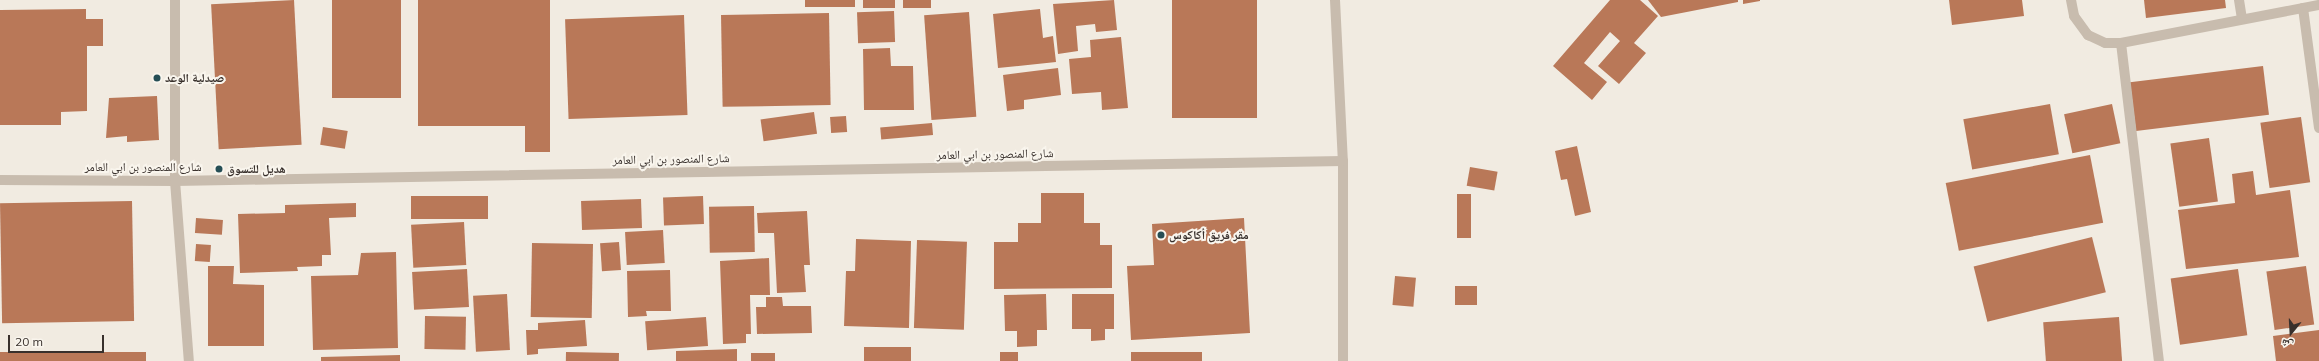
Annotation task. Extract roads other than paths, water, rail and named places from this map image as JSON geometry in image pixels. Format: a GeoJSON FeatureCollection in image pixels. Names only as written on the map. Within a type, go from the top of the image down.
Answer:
{"type":"FeatureCollection","features":[{"type":"Feature","properties":{"kind":"street"},"geometry":{"type":"LineString","coordinates":[[175,0],[175,181],[189,361]]}},
{"type":"Feature","properties":{"kind":"street"},"geometry":{"type":"LineString","coordinates":[[1335,0],[1342,161],[1343,361]]}},
{"type":"Feature","properties":{"kind":"street"},"geometry":{"type":"LineString","coordinates":[[2071,0],[2074,16],[2088,35],[2105,42],[2121,43],[2319,5]]}},
{"type":"Feature","properties":{"kind":"street"},"geometry":{"type":"LineString","coordinates":[[2239,0],[2242,19]]}},
{"type":"Feature","properties":{"kind":"street"},"geometry":{"type":"LineString","coordinates":[[2302,8],[2319,128]]}},
{"type":"Feature","properties":{"kind":"street"},"geometry":{"type":"LineString","coordinates":[[2121,43],[2159,361]]}},
{"type":"Feature","properties":{"kind":"street","name":"شارع المنصور بن ابي العامر"},"geometry":{"type":"LineString","coordinates":[[0,180],[175,181],[1342,161]]}},
{"type":"Feature","properties":{"kind":"place","name":"صيدلية الوعد"},"geometry":{"type":"Point","coordinates":[157,78]}},
{"type":"Feature","properties":{"kind":"place","name":"هديل للتسوق"},"geometry":{"type":"Point","coordinates":[219,169]}},
{"type":"Feature","properties":{"kind":"place","name":"مقر فريق أكاكوس"},"geometry":{"type":"Point","coordinates":[1161,235]}}]}
